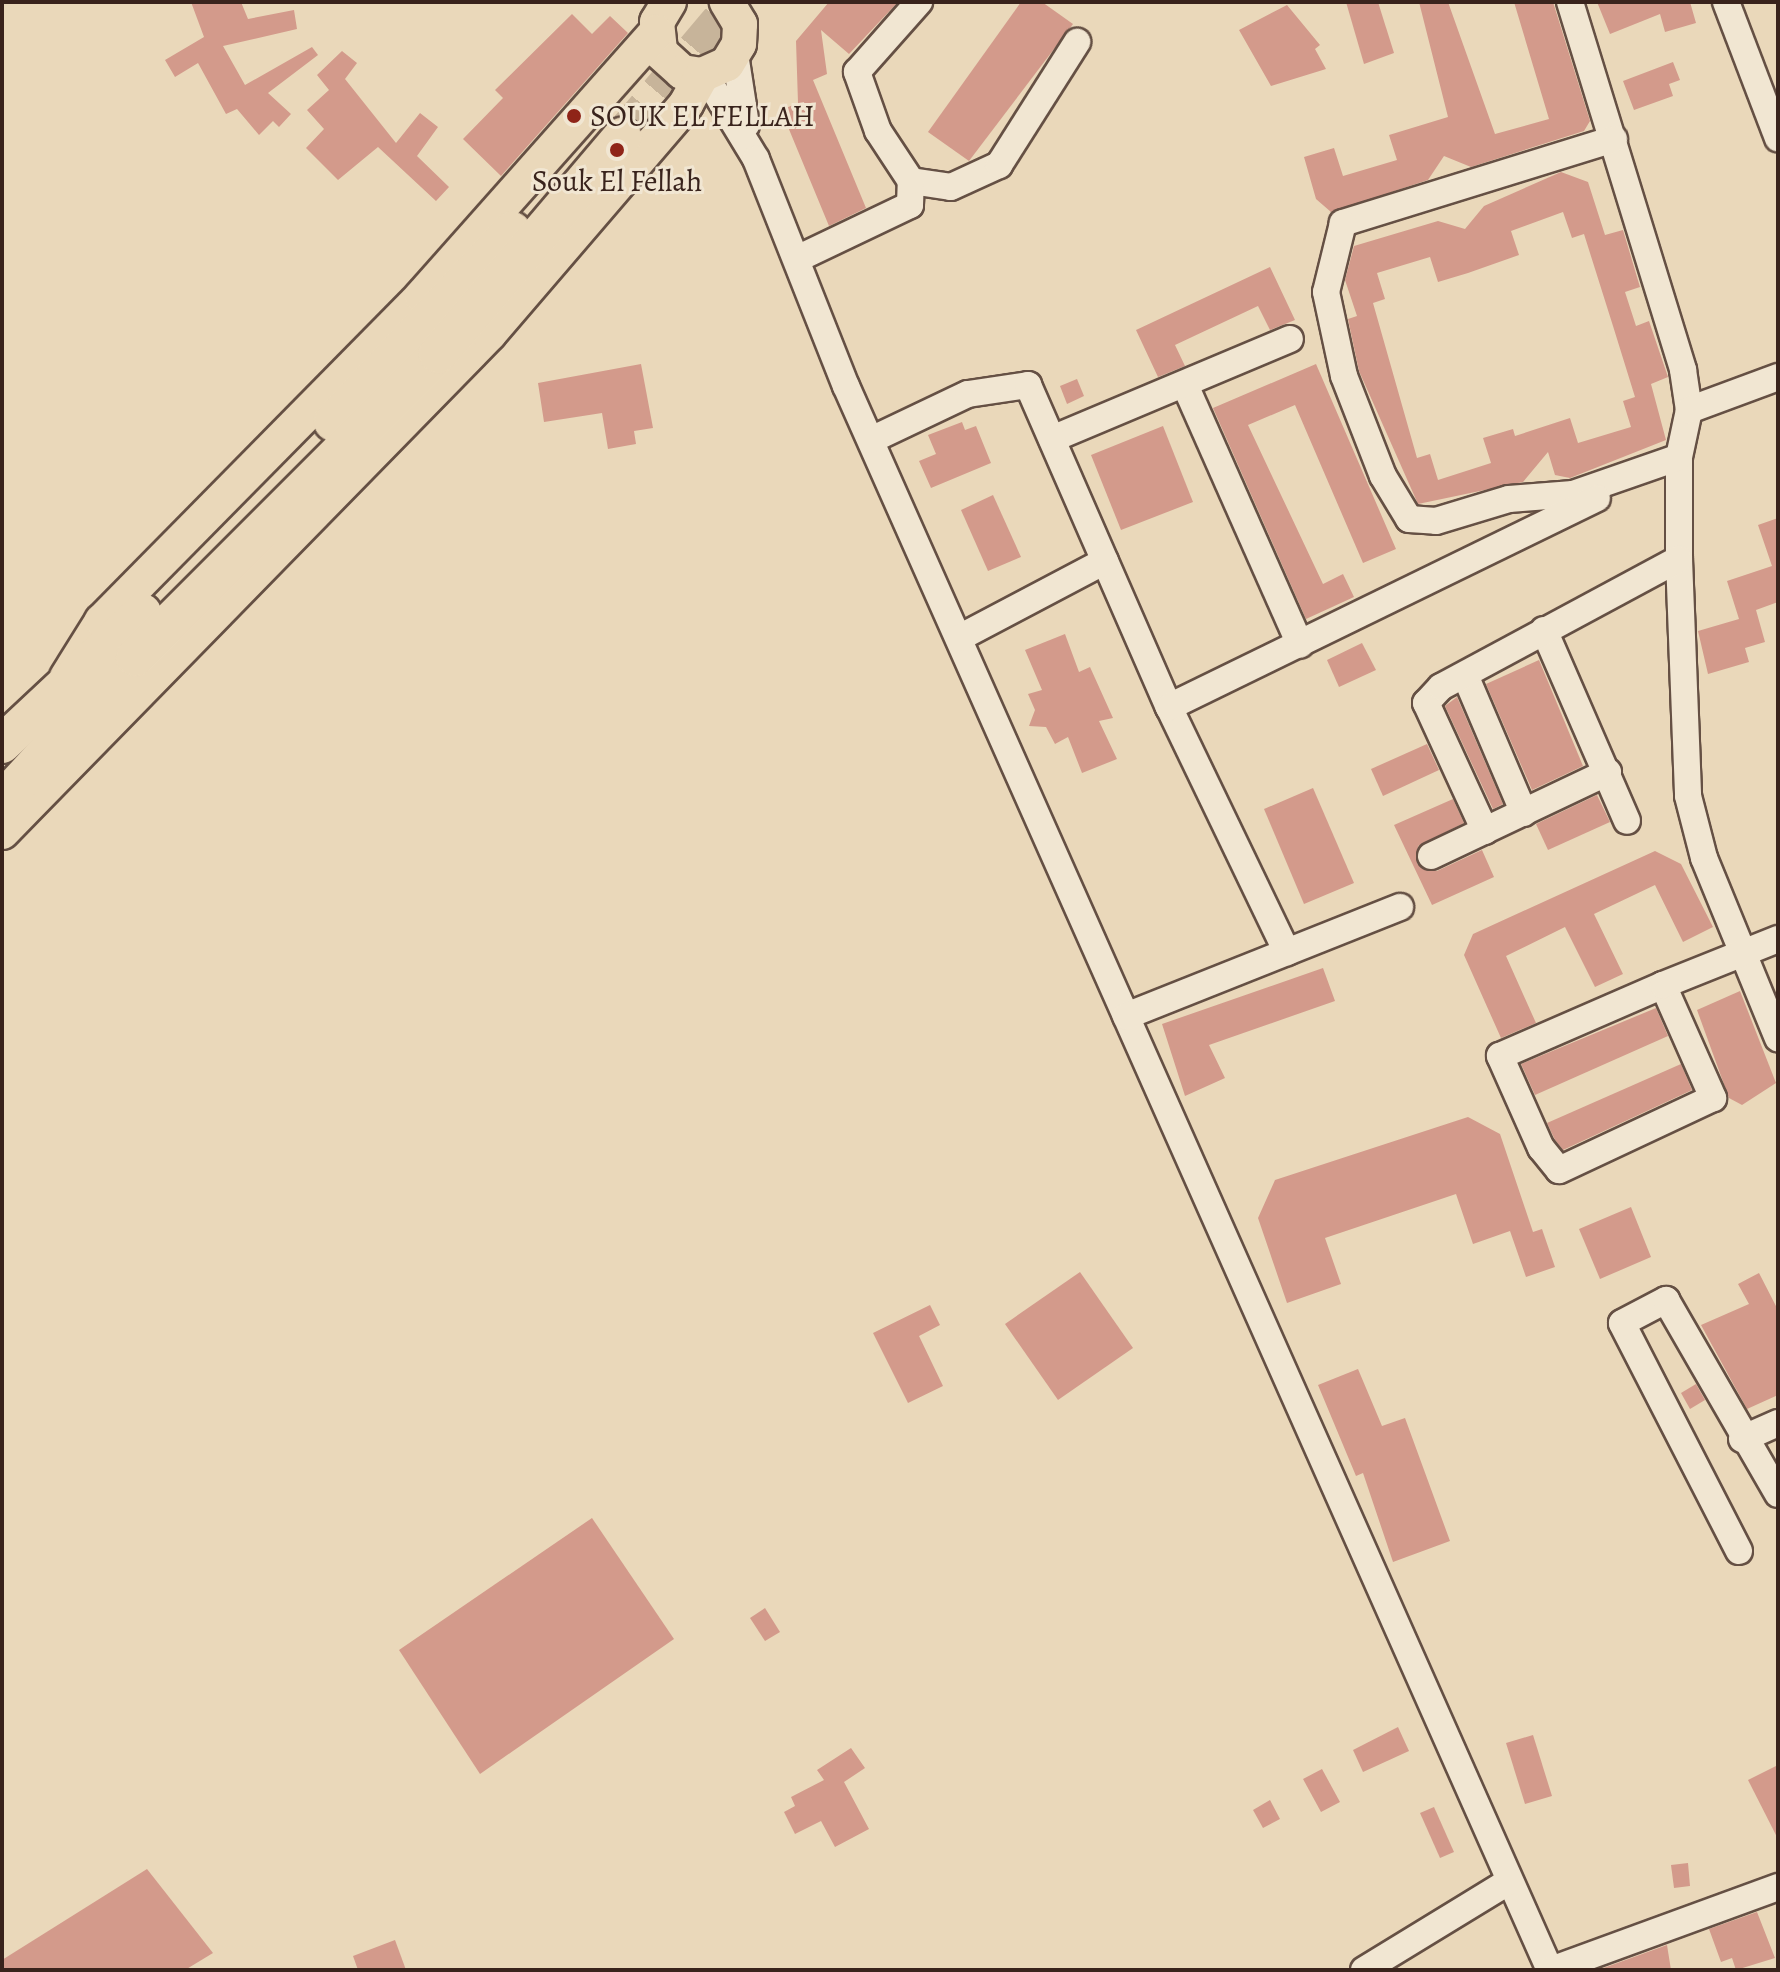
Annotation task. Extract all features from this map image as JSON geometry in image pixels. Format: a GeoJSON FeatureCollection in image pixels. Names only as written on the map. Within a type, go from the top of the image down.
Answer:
{"type":"FeatureCollection","features":[{"type":"Feature","properties":{"kind":"highway"},"geometry":{"type":"LineString","coordinates":[[2,744],[61,694],[415,339],[614,130],[438,354],[146,646],[2,801]]}},
{"type":"Feature","properties":{"kind":"main road"},"geometry":{"type":"LineString","coordinates":[[727,2],[738,44]]}},
{"type":"Feature","properties":{"kind":"main road"},"geometry":{"type":"LineString","coordinates":[[2,832],[489,334],[686,104],[703,75],[738,44],[764,2]]}},
{"type":"Feature","properties":{"kind":"main road"},"geometry":{"type":"LineString","coordinates":[[660,12],[673,67],[703,75]]}},
{"type":"Feature","properties":{"kind":"main road"},"geometry":{"type":"LineString","coordinates":[[61,694],[102,621],[422,296],[660,12]]}},
{"type":"Feature","properties":{"kind":"street"},"geometry":{"type":"LineString","coordinates":[[799,258],[910,205],[911,181],[878,131],[857,72],[919,2]]}},
{"type":"Feature","properties":{"kind":"street"},"geometry":{"type":"LineString","coordinates":[[1570,2],[1673,331],[1689,410],[1679,457],[1679,559],[1688,796],[1704,858],[1746,951],[1778,1038]]}},
{"type":"Feature","properties":{"kind":"street"},"geometry":{"type":"LineString","coordinates":[[1726,2],[1778,138]]}},
{"type":"Feature","properties":{"kind":"street"},"geometry":{"type":"LineString","coordinates":[[911,181],[951,187],[999,165],[1077,42]]}},
{"type":"Feature","properties":{"kind":"street"},"geometry":{"type":"LineString","coordinates":[[738,44],[756,159]]}},
{"type":"Feature","properties":{"kind":"street"},"geometry":{"type":"LineString","coordinates":[[703,75],[756,159],[871,440],[1508,1882],[1550,1970],[1778,1887]]}},
{"type":"Feature","properties":{"kind":"street"},"geometry":{"type":"LineString","coordinates":[[1614,139],[1343,223],[1329,306],[1344,376],[1383,476],[1409,519],[1436,521],[1509,499],[1573,494],[1679,457]]}},
{"type":"Feature","properties":{"kind":"street"},"geometry":{"type":"LineString","coordinates":[[1052,439],[1290,339]]}},
{"type":"Feature","properties":{"kind":"street"},"geometry":{"type":"LineString","coordinates":[[1689,410],[1778,377]]}},
{"type":"Feature","properties":{"kind":"street"},"geometry":{"type":"LineString","coordinates":[[871,440],[968,394],[1013,384],[1028,385],[1169,707],[1287,952]]}},
{"type":"Feature","properties":{"kind":"street"},"geometry":{"type":"LineString","coordinates":[[1185,385],[1300,645]]}},
{"type":"Feature","properties":{"kind":"street"},"geometry":{"type":"LineString","coordinates":[[1169,707],[1679,457]]}},
{"type":"Feature","properties":{"kind":"street"},"geometry":{"type":"LineString","coordinates":[[1485,831],[1426,703],[1465,675],[1544,630],[1679,559]]}},
{"type":"Feature","properties":{"kind":"street"},"geometry":{"type":"LineString","coordinates":[[959,638],[1105,561]]}},
{"type":"Feature","properties":{"kind":"street"},"geometry":{"type":"LineString","coordinates":[[1544,630],[1627,821]]}},
{"type":"Feature","properties":{"kind":"street"},"geometry":{"type":"LineString","coordinates":[[1465,675],[1524,813]]}},
{"type":"Feature","properties":{"kind":"street"},"geometry":{"type":"LineString","coordinates":[[1431,856],[1608,772]]}},
{"type":"Feature","properties":{"kind":"street"},"geometry":{"type":"LineString","coordinates":[[1126,1016],[1400,907]]}},
{"type":"Feature","properties":{"kind":"street"},"geometry":{"type":"LineString","coordinates":[[1663,985],[1713,1098],[1559,1170],[1541,1148],[1500,1056],[1663,985],[1778,939]]}},
{"type":"Feature","properties":{"kind":"street"},"geometry":{"type":"LineString","coordinates":[[1739,1551],[1622,1323],[1666,1300],[1742,1439],[1778,1494]]}},
{"type":"Feature","properties":{"kind":"street"},"geometry":{"type":"LineString","coordinates":[[1742,1439],[1778,1423]]}},
{"type":"Feature","properties":{"kind":"street"},"geometry":{"type":"LineString","coordinates":[[1364,1970],[1508,1882]]}},
{"type":"Feature","properties":{"kind":"building"},"geometry":{"type":"Polygon","coordinates":[[[191,2],[241,2],[248,19],[294,10],[297,29],[223,46],[245,85],[312,47],[318,55],[268,93],[291,114],[279,127],[273,121],[259,135],[237,109],[226,114],[198,63],[175,77],[165,60],[204,37],[191,2]]]}},
{"type":"Feature","properties":{"kind":"building"},"geometry":{"type":"Polygon","coordinates":[[[829,2],[898,2],[849,54],[821,30],[827,74],[813,80],[866,208],[829,226],[781,110],[798,103],[796,41],[829,2]]]}},
{"type":"Feature","properties":{"kind":"building"},"geometry":{"type":"Polygon","coordinates":[[[1021,2],[1042,2],[1073,24],[969,161],[928,132],[1021,2]]]}},
{"type":"Feature","properties":{"kind":"building"},"geometry":{"type":"Polygon","coordinates":[[[1346,2],[1378,2],[1394,53],[1364,64],[1346,2]]]}},
{"type":"Feature","properties":{"kind":"building"},"geometry":{"type":"Polygon","coordinates":[[[1419,2],[1448,2],[1495,134],[1549,119],[1514,2],[1553,2],[1590,121],[1584,131],[1471,167],[1444,156],[1428,180],[1331,212],[1316,199],[1304,157],[1334,148],[1343,176],[1397,160],[1389,135],[1448,117],[1419,2]]]}},
{"type":"Feature","properties":{"kind":"building"},"geometry":{"type":"Polygon","coordinates":[[[1597,2],[1690,2],[1696,23],[1665,32],[1660,14],[1610,34],[1597,2]]]}},
{"type":"Feature","properties":{"kind":"building"},"geometry":{"type":"Polygon","coordinates":[[[1287,5],[1320,45],[1315,49],[1326,69],[1271,86],[1239,30],[1287,5]]]}},
{"type":"Feature","properties":{"kind":"building"},"geometry":{"type":"Polygon","coordinates":[[[572,14],[592,34],[610,16],[628,33],[501,176],[463,139],[503,98],[495,90],[572,14]]]}},
{"type":"Feature","properties":{"kind":"building"},"geometry":{"type":"Polygon","coordinates":[[[342,51],[357,63],[345,79],[396,143],[420,113],[438,127],[417,156],[449,187],[436,201],[378,147],[338,180],[306,148],[324,129],[307,110],[329,90],[317,75],[342,51]]]}},
{"type":"Feature","properties":{"kind":"building"},"geometry":{"type":"Polygon","coordinates":[[[1673,62],[1680,80],[1669,84],[1673,96],[1634,110],[1623,81],[1673,62]]]}},
{"type":"Feature","properties":{"kind":"building"},"geometry":{"type":"Polygon","coordinates":[[[1561,172],[1588,182],[1605,235],[1623,230],[1640,287],[1625,292],[1636,326],[1649,321],[1668,377],[1651,384],[1666,440],[1570,478],[1555,475],[1548,452],[1523,482],[1418,504],[1359,371],[1348,319],[1357,316],[1345,280],[1354,246],[1438,221],[1465,229],[1484,206],[1561,172]],[[1563,212],[1511,231],[1519,255],[1468,273],[1438,282],[1430,257],[1377,273],[1385,299],[1373,303],[1417,458],[1430,454],[1438,480],[1491,463],[1483,438],[1513,429],[1515,436],[1570,418],[1578,443],[1631,427],[1623,401],[1635,397],[1613,326],[1584,234],[1572,238],[1563,212]]]}},
{"type":"Feature","properties":{"kind":"building"},"geometry":{"type":"Polygon","coordinates":[[[1270,267],[1295,320],[1270,330],[1258,306],[1175,345],[1185,366],[1158,377],[1136,330],[1270,267]]]}},
{"type":"Feature","properties":{"kind":"building"},"geometry":{"type":"Polygon","coordinates":[[[641,364],[653,428],[634,431],[636,444],[608,449],[602,413],[544,422],[538,383],[641,364]]]}},
{"type":"Feature","properties":{"kind":"building"},"geometry":{"type":"Polygon","coordinates":[[[1316,364],[1396,549],[1363,563],[1295,405],[1248,425],[1323,584],[1343,574],[1354,597],[1306,619],[1213,408],[1316,364]]]}},
{"type":"Feature","properties":{"kind":"building"},"geometry":{"type":"Polygon","coordinates":[[[1077,379],[1084,396],[1067,404],[1060,386],[1077,379]]]}},
{"type":"Feature","properties":{"kind":"building"},"geometry":{"type":"Polygon","coordinates":[[[962,422],[965,430],[976,426],[991,463],[931,488],[919,461],[936,454],[928,435],[962,422]]]}},
{"type":"Feature","properties":{"kind":"building"},"geometry":{"type":"Polygon","coordinates":[[[1163,426],[1193,502],[1121,530],[1091,455],[1163,426]]]}},
{"type":"Feature","properties":{"kind":"building"},"geometry":{"type":"Polygon","coordinates":[[[993,495],[1021,557],[988,571],[961,510],[993,495]]]}},
{"type":"Feature","properties":{"kind":"building"},"geometry":{"type":"Polygon","coordinates":[[[1778,518],[1778,602],[1756,610],[1765,642],[1745,648],[1749,662],[1708,674],[1698,631],[1739,619],[1727,581],[1772,566],[1758,525],[1778,518]]]}},
{"type":"Feature","properties":{"kind":"building"},"geometry":{"type":"Polygon","coordinates":[[[1065,634],[1079,672],[1090,667],[1113,718],[1099,721],[1117,759],[1082,773],[1068,737],[1055,744],[1046,727],[1029,726],[1035,710],[1028,694],[1042,690],[1025,650],[1065,634]]]}},
{"type":"Feature","properties":{"kind":"building"},"geometry":{"type":"Polygon","coordinates":[[[1362,643],[1376,670],[1339,687],[1327,660],[1362,643]]]}},
{"type":"Feature","properties":{"kind":"building"},"geometry":{"type":"Polygon","coordinates":[[[1539,660],[1583,766],[1532,790],[1486,684],[1539,660]]]}},
{"type":"Feature","properties":{"kind":"building"},"geometry":{"type":"Polygon","coordinates":[[[1457,697],[1503,804],[1493,809],[1445,706],[1457,697]]]}},
{"type":"Feature","properties":{"kind":"building"},"geometry":{"type":"Polygon","coordinates":[[[1427,744],[1439,770],[1383,796],[1371,769],[1427,744]]]}},
{"type":"Feature","properties":{"kind":"building"},"geometry":{"type":"Polygon","coordinates":[[[1313,788],[1354,883],[1304,904],[1264,809],[1313,788]]]}},
{"type":"Feature","properties":{"kind":"building"},"geometry":{"type":"Polygon","coordinates":[[[1597,795],[1610,822],[1548,850],[1536,824],[1597,795]]]}},
{"type":"Feature","properties":{"kind":"building"},"geometry":{"type":"Polygon","coordinates":[[[1453,799],[1464,823],[1418,846],[1417,864],[1437,871],[1482,850],[1494,877],[1432,905],[1394,825],[1453,799]]]}},
{"type":"Feature","properties":{"kind":"building"},"geometry":{"type":"Polygon","coordinates":[[[1655,851],[1681,864],[1713,927],[1683,942],[1655,885],[1594,914],[1623,974],[1595,987],[1565,927],[1506,956],[1536,1023],[1501,1038],[1464,955],[1473,934],[1655,851]]]}},
{"type":"Feature","properties":{"kind":"building"},"geometry":{"type":"Polygon","coordinates":[[[1323,968],[1335,1001],[1209,1045],[1225,1078],[1185,1096],[1162,1024],[1323,968]]]}},
{"type":"Feature","properties":{"kind":"building"},"geometry":{"type":"Polygon","coordinates":[[[1740,991],[1776,1083],[1742,1105],[1729,1098],[1697,1010],[1740,991]]]}},
{"type":"Feature","properties":{"kind":"building"},"geometry":{"type":"Polygon","coordinates":[[[1656,1008],[1668,1036],[1535,1095],[1521,1064],[1656,1008]]]}},
{"type":"Feature","properties":{"kind":"building"},"geometry":{"type":"Polygon","coordinates":[[[1681,1064],[1692,1090],[1563,1150],[1555,1140],[1547,1123],[1681,1064]]]}},
{"type":"Feature","properties":{"kind":"building"},"geometry":{"type":"Polygon","coordinates":[[[1468,1117],[1500,1134],[1533,1232],[1542,1229],[1555,1267],[1526,1277],[1510,1231],[1473,1244],[1456,1194],[1325,1238],[1341,1284],[1287,1303],[1258,1218],[1275,1180],[1468,1117]]]}},
{"type":"Feature","properties":{"kind":"building"},"geometry":{"type":"Polygon","coordinates":[[[1631,1207],[1651,1257],[1600,1279],[1579,1229],[1631,1207]]]}},
{"type":"Feature","properties":{"kind":"building"},"geometry":{"type":"Polygon","coordinates":[[[1080,1272],[1133,1348],[1058,1400],[1005,1324],[1080,1272]]]}},
{"type":"Feature","properties":{"kind":"building"},"geometry":{"type":"Polygon","coordinates":[[[1759,1273],[1778,1310],[1778,1395],[1747,1409],[1701,1325],[1749,1304],[1738,1284],[1759,1273]]]}},
{"type":"Feature","properties":{"kind":"building"},"geometry":{"type":"Polygon","coordinates":[[[930,1305],[940,1325],[919,1336],[943,1386],[908,1403],[873,1333],[930,1305]]]}},
{"type":"Feature","properties":{"kind":"building"},"geometry":{"type":"Polygon","coordinates":[[[1358,1369],[1382,1426],[1405,1418],[1450,1541],[1393,1562],[1363,1473],[1356,1476],[1318,1385],[1358,1369]]]}},
{"type":"Feature","properties":{"kind":"building"},"geometry":{"type":"Polygon","coordinates":[[[1696,1384],[1705,1400],[1690,1409],[1681,1393],[1696,1384]]]}},
{"type":"Feature","properties":{"kind":"building"},"geometry":{"type":"Polygon","coordinates":[[[592,1518],[674,1639],[480,1774],[399,1650],[592,1518]]]}},
{"type":"Feature","properties":{"kind":"building"},"geometry":{"type":"Polygon","coordinates":[[[765,1608],[780,1632],[765,1641],[750,1618],[765,1608]]]}},
{"type":"Feature","properties":{"kind":"building"},"geometry":{"type":"Polygon","coordinates":[[[1398,1727],[1409,1751],[1363,1772],[1353,1750],[1398,1727]]]}},
{"type":"Feature","properties":{"kind":"building"},"geometry":{"type":"Polygon","coordinates":[[[1533,1735],[1552,1796],[1525,1804],[1506,1743],[1533,1735]]]}},
{"type":"Feature","properties":{"kind":"building"},"geometry":{"type":"Polygon","coordinates":[[[851,1748],[865,1768],[844,1782],[869,1829],[835,1847],[821,1821],[795,1834],[784,1812],[795,1806],[791,1797],[824,1780],[817,1770],[851,1748]]]}},
{"type":"Feature","properties":{"kind":"building"},"geometry":{"type":"Polygon","coordinates":[[[1778,1765],[1778,1839],[1748,1780],[1778,1765]]]}},
{"type":"Feature","properties":{"kind":"building"},"geometry":{"type":"Polygon","coordinates":[[[1322,1769],[1340,1802],[1321,1812],[1303,1779],[1322,1769]]]}},
{"type":"Feature","properties":{"kind":"building"},"geometry":{"type":"Polygon","coordinates":[[[1270,1800],[1280,1819],[1263,1828],[1253,1810],[1270,1800]]]}},
{"type":"Feature","properties":{"kind":"building"},"geometry":{"type":"Polygon","coordinates":[[[1434,1807],[1454,1852],[1440,1858],[1420,1813],[1434,1807]]]}},
{"type":"Feature","properties":{"kind":"building"},"geometry":{"type":"Polygon","coordinates":[[[1688,1863],[1690,1886],[1674,1888],[1671,1865],[1688,1863]]]}},
{"type":"Feature","properties":{"kind":"building"},"geometry":{"type":"Polygon","coordinates":[[[147,1869],[213,1953],[185,1970],[2,1970],[2,1960],[147,1869]]]}},
{"type":"Feature","properties":{"kind":"building"},"geometry":{"type":"Polygon","coordinates":[[[1757,1912],[1775,1958],[1736,1970],[1732,1958],[1721,1962],[1709,1929],[1757,1912]]]}},
{"type":"Feature","properties":{"kind":"building"},"geometry":{"type":"Polygon","coordinates":[[[395,1940],[406,1970],[358,1970],[353,1956],[395,1940]]]}},
{"type":"Feature","properties":{"kind":"building"},"geometry":{"type":"Polygon","coordinates":[[[1667,1945],[1671,1970],[1598,1970],[1667,1945]]]}},
{"type":"Feature","properties":{"kind":"tunnel"},"geometry":{"type":"LineString","coordinates":[[622,137],[736,2]]}},
{"type":"Feature","properties":{"kind":"place","name":"SOUK EL FELLAH"},"geometry":{"type":"Point","coordinates":[574,116]}},
{"type":"Feature","properties":{"kind":"place","name":"Souk El Fellah"},"geometry":{"type":"Point","coordinates":[617,150]}}]}
